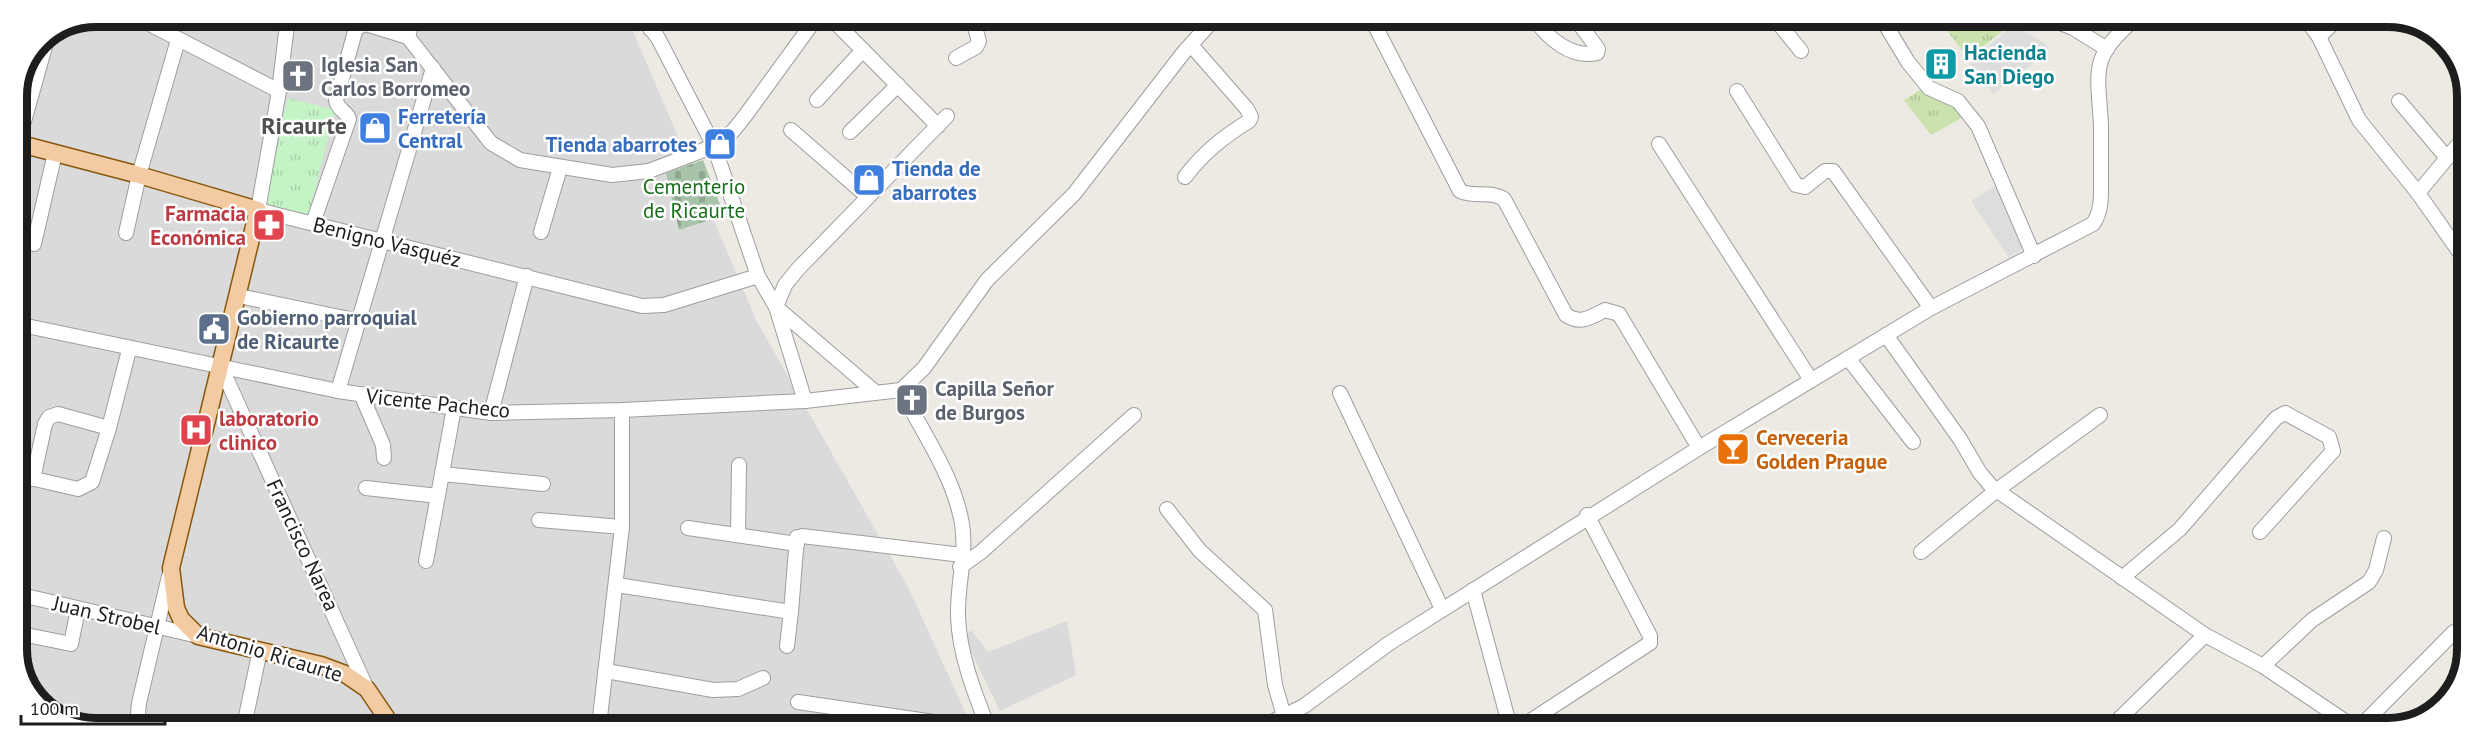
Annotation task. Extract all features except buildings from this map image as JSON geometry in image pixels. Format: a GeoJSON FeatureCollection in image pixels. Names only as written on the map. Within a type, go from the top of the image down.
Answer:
{"type":"FeatureCollection","features":[{"type":"Feature","properties":{"kind":"main road","name":"Benigno Vasquéz"},"geometry":{"type":"LineString","coordinates":[[27,146],[140,175],[258,210]]}},
{"type":"Feature","properties":{"kind":"main road","name":"Antonio Ricaurte"},"geometry":{"type":"LineString","coordinates":[[258,210],[222,369],[171,568],[176,608],[181,619],[198,636],[321,665],[345,674],[367,689],[387,718]]}},
{"type":"Feature","properties":{"kind":"street"},"geometry":{"type":"LineString","coordinates":[[155,27],[279,91]]}},
{"type":"Feature","properties":{"kind":"street","name":"Antonio Ricaurte"},"geometry":{"type":"LineString","coordinates":[[258,210],[279,91],[287,27]]}},
{"type":"Feature","properties":{"kind":"street"},"geometry":{"type":"LineString","coordinates":[[313,224],[349,119],[338,107],[336,100],[356,28],[358,27]]}},
{"type":"Feature","properties":{"kind":"street"},"geometry":{"type":"LineString","coordinates":[[376,27],[408,37],[491,143],[520,160],[612,175],[650,171],[714,146],[733,131],[810,27]]}},
{"type":"Feature","properties":{"kind":"street"},"geometry":{"type":"LineString","coordinates":[[408,37],[410,27]]}},
{"type":"Feature","properties":{"kind":"street"},"geometry":{"type":"LineString","coordinates":[[652,27],[650,29],[714,146],[758,276],[776,306],[805,401]]}},
{"type":"Feature","properties":{"kind":"street"},"geometry":{"type":"LineString","coordinates":[[776,306],[785,285],[798,269],[942,121],[898,85],[840,27]]}},
{"type":"Feature","properties":{"kind":"street"},"geometry":{"type":"LineString","coordinates":[[956,58],[976,47],[979,41],[975,27]]}},
{"type":"Feature","properties":{"kind":"street"},"geometry":{"type":"LineString","coordinates":[[985,718],[966,664],[958,616],[962,522],[941,466],[901,390],[924,369],[987,280],[1074,194],[1207,27]]}},
{"type":"Feature","properties":{"kind":"street"},"geometry":{"type":"LineString","coordinates":[[1376,27],[1460,191],[1468,195],[1495,194],[1503,200],[1566,315],[1574,320],[1584,321],[1605,310],[1619,314],[1698,448]]}},
{"type":"Feature","properties":{"kind":"street"},"geometry":{"type":"LineString","coordinates":[[1541,27],[1563,47],[1577,52],[1597,53],[1598,49],[1582,27]]}},
{"type":"Feature","properties":{"kind":"street"},"geometry":{"type":"LineString","coordinates":[[1782,27],[1801,51]]}},
{"type":"Feature","properties":{"kind":"street"},"geometry":{"type":"LineString","coordinates":[[1887,27],[1908,62],[1929,88],[1958,100],[1978,126],[2034,256]]}},
{"type":"Feature","properties":{"kind":"street"},"geometry":{"type":"LineString","coordinates":[[2070,27],[2106,49]]}},
{"type":"Feature","properties":{"kind":"street"},"geometry":{"type":"LineString","coordinates":[[1280,718],[1304,706],[1388,644],[1442,609],[1698,448],[1931,308],[2093,224],[2099,215],[2101,124],[2096,82],[2106,49],[2110,42],[2126,27]]}},
{"type":"Feature","properties":{"kind":"street"},"geometry":{"type":"LineString","coordinates":[[2312,27],[2319,37],[2359,120],[2418,192],[2457,248]]}},
{"type":"Feature","properties":{"kind":"street"},"geometry":{"type":"LineString","coordinates":[[2319,37],[2329,27]]}},
{"type":"Feature","properties":{"kind":"street"},"geometry":{"type":"LineString","coordinates":[[126,233],[178,40]]}},
{"type":"Feature","properties":{"kind":"street"},"geometry":{"type":"LineString","coordinates":[[1185,177],[1199,159],[1249,121],[1251,117],[1247,109],[1191,45]]}},
{"type":"Feature","properties":{"kind":"street"},"geometry":{"type":"LineString","coordinates":[[817,99],[863,50]]}},
{"type":"Feature","properties":{"kind":"street"},"geometry":{"type":"LineString","coordinates":[[27,109],[43,52]]}},
{"type":"Feature","properties":{"kind":"street"},"geometry":{"type":"LineString","coordinates":[[338,391],[434,68]]}},
{"type":"Feature","properties":{"kind":"street"},"geometry":{"type":"LineString","coordinates":[[850,132],[898,85]]}},
{"type":"Feature","properties":{"kind":"street"},"geometry":{"type":"LineString","coordinates":[[1737,91],[1796,185],[1805,187],[1825,171],[1833,171],[1931,308]]}},
{"type":"Feature","properties":{"kind":"street"},"geometry":{"type":"LineString","coordinates":[[2400,101],[2447,158]]}},
{"type":"Feature","properties":{"kind":"street"},"geometry":{"type":"LineString","coordinates":[[792,130],[868,197]]}},
{"type":"Feature","properties":{"kind":"street"},"geometry":{"type":"LineString","coordinates":[[1659,144],[1812,380]]}},
{"type":"Feature","properties":{"kind":"street"},"geometry":{"type":"LineString","coordinates":[[2418,192],[2457,146]]}},
{"type":"Feature","properties":{"kind":"street"},"geometry":{"type":"LineString","coordinates":[[34,244],[55,153]]}},
{"type":"Feature","properties":{"kind":"street"},"geometry":{"type":"LineString","coordinates":[[541,232],[560,168]]}},
{"type":"Feature","properties":{"kind":"street","name":"Benigno Vasquéz"},"geometry":{"type":"LineString","coordinates":[[258,210],[382,239],[642,306],[653,306],[758,276]]}},
{"type":"Feature","properties":{"kind":"street"},"geometry":{"type":"LineString","coordinates":[[491,412],[527,276]]}},
{"type":"Feature","properties":{"kind":"street"},"geometry":{"type":"LineString","coordinates":[[239,296],[359,321]]}},
{"type":"Feature","properties":{"kind":"street"},"geometry":{"type":"LineString","coordinates":[[776,306],[874,391]]}},
{"type":"Feature","properties":{"kind":"street","name":"Vicente Pacheco"},"geometry":{"type":"LineString","coordinates":[[27,326],[129,350],[338,391],[491,412],[622,410],[805,401],[874,391],[901,390]]}},
{"type":"Feature","properties":{"kind":"street"},"geometry":{"type":"LineString","coordinates":[[1886,335],[1960,439],[1980,473],[1997,490],[2205,635],[2263,666],[2342,718]]}},
{"type":"Feature","properties":{"kind":"street"},"geometry":{"type":"LineString","coordinates":[[27,478],[78,489],[85,488],[92,482],[97,474],[110,428],[129,350]]}},
{"type":"Feature","properties":{"kind":"street"},"geometry":{"type":"LineString","coordinates":[[1848,358],[1913,442]]}},
{"type":"Feature","properties":{"kind":"street","name":"Francisco Narea"},"geometry":{"type":"LineString","coordinates":[[222,369],[367,689]]}},
{"type":"Feature","properties":{"kind":"street"},"geometry":{"type":"LineString","coordinates":[[1340,393],[1442,609]]}},
{"type":"Feature","properties":{"kind":"street"},"geometry":{"type":"LineString","coordinates":[[361,394],[383,445],[384,458]]}},
{"type":"Feature","properties":{"kind":"street"},"geometry":{"type":"LineString","coordinates":[[426,561],[454,408]]}},
{"type":"Feature","properties":{"kind":"street"},"geometry":{"type":"LineString","coordinates":[[600,718],[622,527],[622,410]]}},
{"type":"Feature","properties":{"kind":"street"},"geometry":{"type":"LineString","coordinates":[[2122,578],[2180,528],[2276,418],[2285,413],[2329,437],[2333,451],[2260,531]]}},
{"type":"Feature","properties":{"kind":"street"},"geometry":{"type":"LineString","coordinates":[[33,479],[45,424],[49,417],[58,414],[110,428]]}},
{"type":"Feature","properties":{"kind":"street"},"geometry":{"type":"LineString","coordinates":[[688,528],[738,534],[799,537],[961,561],[1023,515],[1134,415]]}},
{"type":"Feature","properties":{"kind":"street"},"geometry":{"type":"LineString","coordinates":[[1921,552],[1997,490],[2100,415]]}},
{"type":"Feature","properties":{"kind":"street"},"geometry":{"type":"LineString","coordinates":[[738,534],[739,465]]}},
{"type":"Feature","properties":{"kind":"street"},"geometry":{"type":"LineString","coordinates":[[442,474],[543,484]]}},
{"type":"Feature","properties":{"kind":"street"},"geometry":{"type":"LineString","coordinates":[[366,488],[438,496]]}},
{"type":"Feature","properties":{"kind":"street"},"geometry":{"type":"LineString","coordinates":[[1167,509],[1200,551],[1264,610],[1275,685],[1284,716]]}},
{"type":"Feature","properties":{"kind":"street"},"geometry":{"type":"LineString","coordinates":[[1536,718],[1650,643],[1650,636],[1587,516]]}},
{"type":"Feature","properties":{"kind":"street"},"geometry":{"type":"LineString","coordinates":[[539,520],[622,527]]}},
{"type":"Feature","properties":{"kind":"street"},"geometry":{"type":"LineString","coordinates":[[787,646],[799,537]]}},
{"type":"Feature","properties":{"kind":"street"},"geometry":{"type":"LineString","coordinates":[[2263,666],[2312,620],[2369,582],[2376,570],[2384,538]]}},
{"type":"Feature","properties":{"kind":"street","name":"Antonio Ricaurte"},"geometry":{"type":"LineString","coordinates":[[138,718],[139,703],[171,568]]}},
{"type":"Feature","properties":{"kind":"street"},"geometry":{"type":"LineString","coordinates":[[617,585],[791,612]]}},
{"type":"Feature","properties":{"kind":"street"},"geometry":{"type":"LineString","coordinates":[[1473,590],[1507,718]]}},
{"type":"Feature","properties":{"kind":"street","name":"Juan Strobel"},"geometry":{"type":"LineString","coordinates":[[27,596],[198,636]]}},
{"type":"Feature","properties":{"kind":"street"},"geometry":{"type":"LineString","coordinates":[[27,635],[71,644],[78,609]]}},
{"type":"Feature","properties":{"kind":"street"},"geometry":{"type":"LineString","coordinates":[[2367,718],[2454,632]]}},
{"type":"Feature","properties":{"kind":"street"},"geometry":{"type":"LineString","coordinates":[[2120,718],[2205,635]]}},
{"type":"Feature","properties":{"kind":"street"},"geometry":{"type":"LineString","coordinates":[[246,718],[260,650]]}},
{"type":"Feature","properties":{"kind":"street"},"geometry":{"type":"LineString","coordinates":[[606,671],[713,690],[738,689],[763,678]]}},
{"type":"Feature","properties":{"kind":"street"},"geometry":{"type":"LineString","coordinates":[[798,702],[907,718]]}},
{"type":"Feature","properties":{"kind":"shaded area"},"geometry":{"type":"Polygon","coordinates":[[[96,27],[631,27],[757,322],[909,589],[968,718],[96,718],[78,716],[66,711],[41,691],[32,675],[27,653],[27,96],[32,70],[39,58],[47,47],[70,32],[96,27]]]}},
{"type":"Feature","properties":{"kind":"shaded area"},"geometry":{"type":"Polygon","coordinates":[[[2012,27],[2017,27],[2044,43],[2048,48],[2044,55],[1993,94],[1969,62],[2012,27]]]}},
{"type":"Feature","properties":{"kind":"shaded area"},"geometry":{"type":"Polygon","coordinates":[[[2000,183],[2028,245],[2009,258],[1971,201],[2000,183]]]}},
{"type":"Feature","properties":{"kind":"shaded area"},"geometry":{"type":"Polygon","coordinates":[[[1067,621],[1076,675],[1000,711],[964,637],[971,630],[988,652],[1067,621]]]}},
{"type":"Feature","properties":{"kind":"green space"},"geometry":{"type":"Polygon","coordinates":[[[1944,27],[2000,27],[2003,31],[1968,58],[1944,27]]]}},
{"type":"Feature","properties":{"kind":"green space"},"geometry":{"type":"Polygon","coordinates":[[[1922,89],[1930,97],[1941,97],[1963,111],[1960,119],[1931,135],[1904,100],[1922,89]]]}},
{"type":"Feature","properties":{"kind":"green space"},"geometry":{"type":"Polygon","coordinates":[[[288,98],[335,110],[308,217],[261,205],[288,98]]]}},
{"type":"Feature","properties":{"kind":"green space","name":"Cementerio de Ricaurte"},"geometry":{"type":"Polygon","coordinates":[[[703,160],[724,215],[679,230],[666,173],[703,160]]]}},
{"type":"Feature","properties":{"kind":"place","name":"Hacienda San Diego"},"geometry":{"type":"Point","coordinates":[1941,64]}},
{"type":"Feature","properties":{"kind":"place","name":"Iglesia San Carlos Borromeo"},"geometry":{"type":"Point","coordinates":[298,76]}},
{"type":"Feature","properties":{"kind":"place","name":"Ferretería Central"},"geometry":{"type":"Point","coordinates":[375,128]}},
{"type":"Feature","properties":{"kind":"place","name":"Tienda abarrotes"},"geometry":{"type":"Point","coordinates":[720,144]}},
{"type":"Feature","properties":{"kind":"place","name":"Tienda de abarrotes"},"geometry":{"type":"Point","coordinates":[869,180]}},
{"type":"Feature","properties":{"kind":"place","name":"Farmacia Económica"},"geometry":{"type":"Point","coordinates":[269,225]}},
{"type":"Feature","properties":{"kind":"place","name":"Gobierno parroquial de Ricaurte"},"geometry":{"type":"Point","coordinates":[214,329]}},
{"type":"Feature","properties":{"kind":"place","name":"Capilla Señor de Burgos"},"geometry":{"type":"Point","coordinates":[912,400]}},
{"type":"Feature","properties":{"kind":"place","name":"laboratorio clinico"},"geometry":{"type":"Point","coordinates":[196,430]}},
{"type":"Feature","properties":{"kind":"place","name":"Cerveceria Golden Prague"},"geometry":{"type":"Point","coordinates":[1733,449]}},
{"type":"Feature","properties":{"kind":"district","name":"Ricaurte"},"geometry":{"type":"Point","coordinates":[304,125]}}]}
